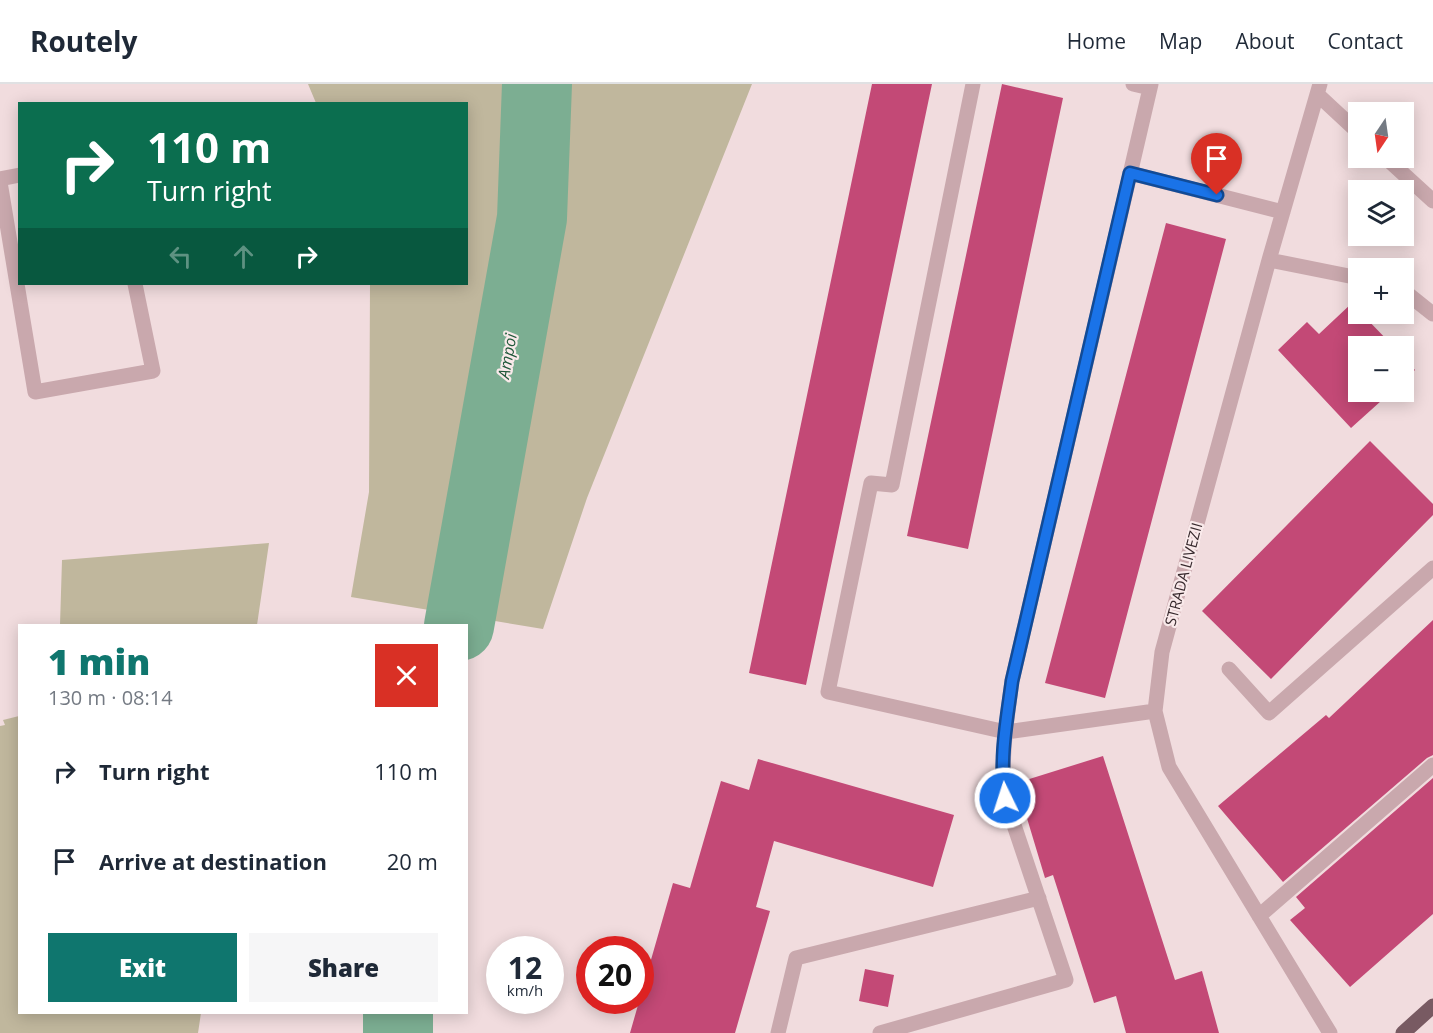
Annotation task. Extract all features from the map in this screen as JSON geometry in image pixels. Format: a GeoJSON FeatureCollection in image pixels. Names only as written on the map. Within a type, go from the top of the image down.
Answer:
{"type":"FeatureCollection","features":[{"type":"Feature","properties":{"kind":"main road"},"geometry":{"type":"LineString","coordinates":[[1403,1033],[1433,1006]]}},
{"type":"Feature","properties":{"kind":"street"},"geometry":{"type":"LineString","coordinates":[[973,84],[892,485],[871,483],[828,692],[1006,732],[1155,711]]}},
{"type":"Feature","properties":{"kind":"street"},"geometry":{"type":"LineString","coordinates":[[880,1033],[1066,980],[1005,798],[1002,779],[1012,681],[1151,86],[1133,84]]}},
{"type":"Feature","properties":{"kind":"street"},"geometry":{"type":"LineString","coordinates":[[1319,89],[1348,121]]}},
{"type":"Feature","properties":{"kind":"street","name":"STRADA LIVEZII"},"geometry":{"type":"LineString","coordinates":[[1319,89],[1269,260],[1162,652],[1155,711],[1169,768],[1330,1033]]}},
{"type":"Feature","properties":{"kind":"street"},"geometry":{"type":"LineString","coordinates":[[1397,168],[1433,201]]}},
{"type":"Feature","properties":{"kind":"street"},"geometry":{"type":"LineString","coordinates":[[1130,173],[1283,212]]}},
{"type":"Feature","properties":{"kind":"street"},"geometry":{"type":"LineString","coordinates":[[18,176],[0,180],[35,392],[153,371],[135,285]]}},
{"type":"Feature","properties":{"kind":"street"},"geometry":{"type":"LineString","coordinates":[[1269,260],[1348,276]]}},
{"type":"Feature","properties":{"kind":"street"},"geometry":{"type":"LineString","coordinates":[[1414,299],[1433,314]]}},
{"type":"Feature","properties":{"kind":"street"},"geometry":{"type":"LineString","coordinates":[[1229,669],[1269,713],[1433,568]]}},
{"type":"Feature","properties":{"kind":"street"},"geometry":{"type":"LineString","coordinates":[[1259,916],[1433,765]]}},
{"type":"Feature","properties":{"kind":"street"},"geometry":{"type":"LineString","coordinates":[[778,1033],[796,958],[1039,898]]}},
{"type":"Feature","properties":{"kind":"shaded area"},"geometry":{"type":"Polygon","coordinates":[[[308,84],[752,84],[587,498],[543,629],[351,597],[369,492],[370,285],[468,285],[468,102],[316,102],[308,84]]]}},
{"type":"Feature","properties":{"kind":"shaded area"},"geometry":{"type":"Polygon","coordinates":[[[269,543],[257,624],[60,624],[62,560],[269,543]]]}},
{"type":"Feature","properties":{"kind":"shaded area"},"geometry":{"type":"Polygon","coordinates":[[[18,716],[18,1014],[201,1014],[198,1033],[0,1033],[0,726],[5,725],[3,720],[18,716]]]}},
{"type":"Feature","properties":{"kind":"building"},"geometry":{"type":"Polygon","coordinates":[[[872,84],[932,84],[806,685],[749,673],[872,84]]]}},
{"type":"Feature","properties":{"kind":"building"},"geometry":{"type":"Polygon","coordinates":[[[1002,84],[1063,98],[968,549],[907,536],[1002,84]]]}},
{"type":"Feature","properties":{"kind":"building"},"geometry":{"type":"Polygon","coordinates":[[[1166,223],[1226,239],[1105,698],[1045,683],[1166,223]]]}},
{"type":"Feature","properties":{"kind":"building"},"geometry":{"type":"Polygon","coordinates":[[[1348,307],[1348,324],[1372,324],[1383,336],[1348,336],[1348,402],[1380,402],[1351,428],[1278,350],[1307,322],[1319,334],[1348,307]]]}},
{"type":"Feature","properties":{"kind":"building"},"geometry":{"type":"Polygon","coordinates":[[[1370,441],[1433,504],[1433,515],[1271,679],[1202,611],[1370,441]]]}},
{"type":"Feature","properties":{"kind":"building"},"geometry":{"type":"Polygon","coordinates":[[[1433,620],[1433,755],[1283,882],[1218,806],[1326,715],[1329,718],[1433,620]]]}},
{"type":"Feature","properties":{"kind":"building"},"geometry":{"type":"Polygon","coordinates":[[[1103,756],[1175,980],[1202,971],[1219,1033],[1126,1033],[1116,996],[1094,1003],[1053,875],[1045,878],[1020,795],[1027,793],[1023,781],[1103,756]]]}},
{"type":"Feature","properties":{"kind":"building"},"geometry":{"type":"Polygon","coordinates":[[[758,759],[954,815],[933,887],[774,841],[756,907],[770,911],[735,1033],[630,1033],[635,1014],[654,1014],[654,949],[673,883],[690,888],[721,781],[749,790],[758,759]]]}},
{"type":"Feature","properties":{"kind":"building"},"geometry":{"type":"Polygon","coordinates":[[[1433,778],[1433,914],[1350,987],[1290,920],[1305,908],[1296,897],[1433,778]]]}},
{"type":"Feature","properties":{"kind":"building"},"geometry":{"type":"Polygon","coordinates":[[[865,969],[894,975],[888,1007],[859,1001],[865,969]]]}},
{"type":"Feature","properties":{"kind":"waterway","name":"Ampoi"},"geometry":{"type":"LineString","coordinates":[[459,624],[532,218],[537,84]]}},
{"type":"Feature","properties":{"kind":"waterway","name":"Ampoi"},"geometry":{"type":"LineString","coordinates":[[398,1014],[398,1033]]}},
{"type":"Feature","properties":{"kind":"route"},"geometry":{"type":"LineString","coordinates":[[1005,798],[1002,779],[1012,681],[1130,173],[1217,195]]}}]}
